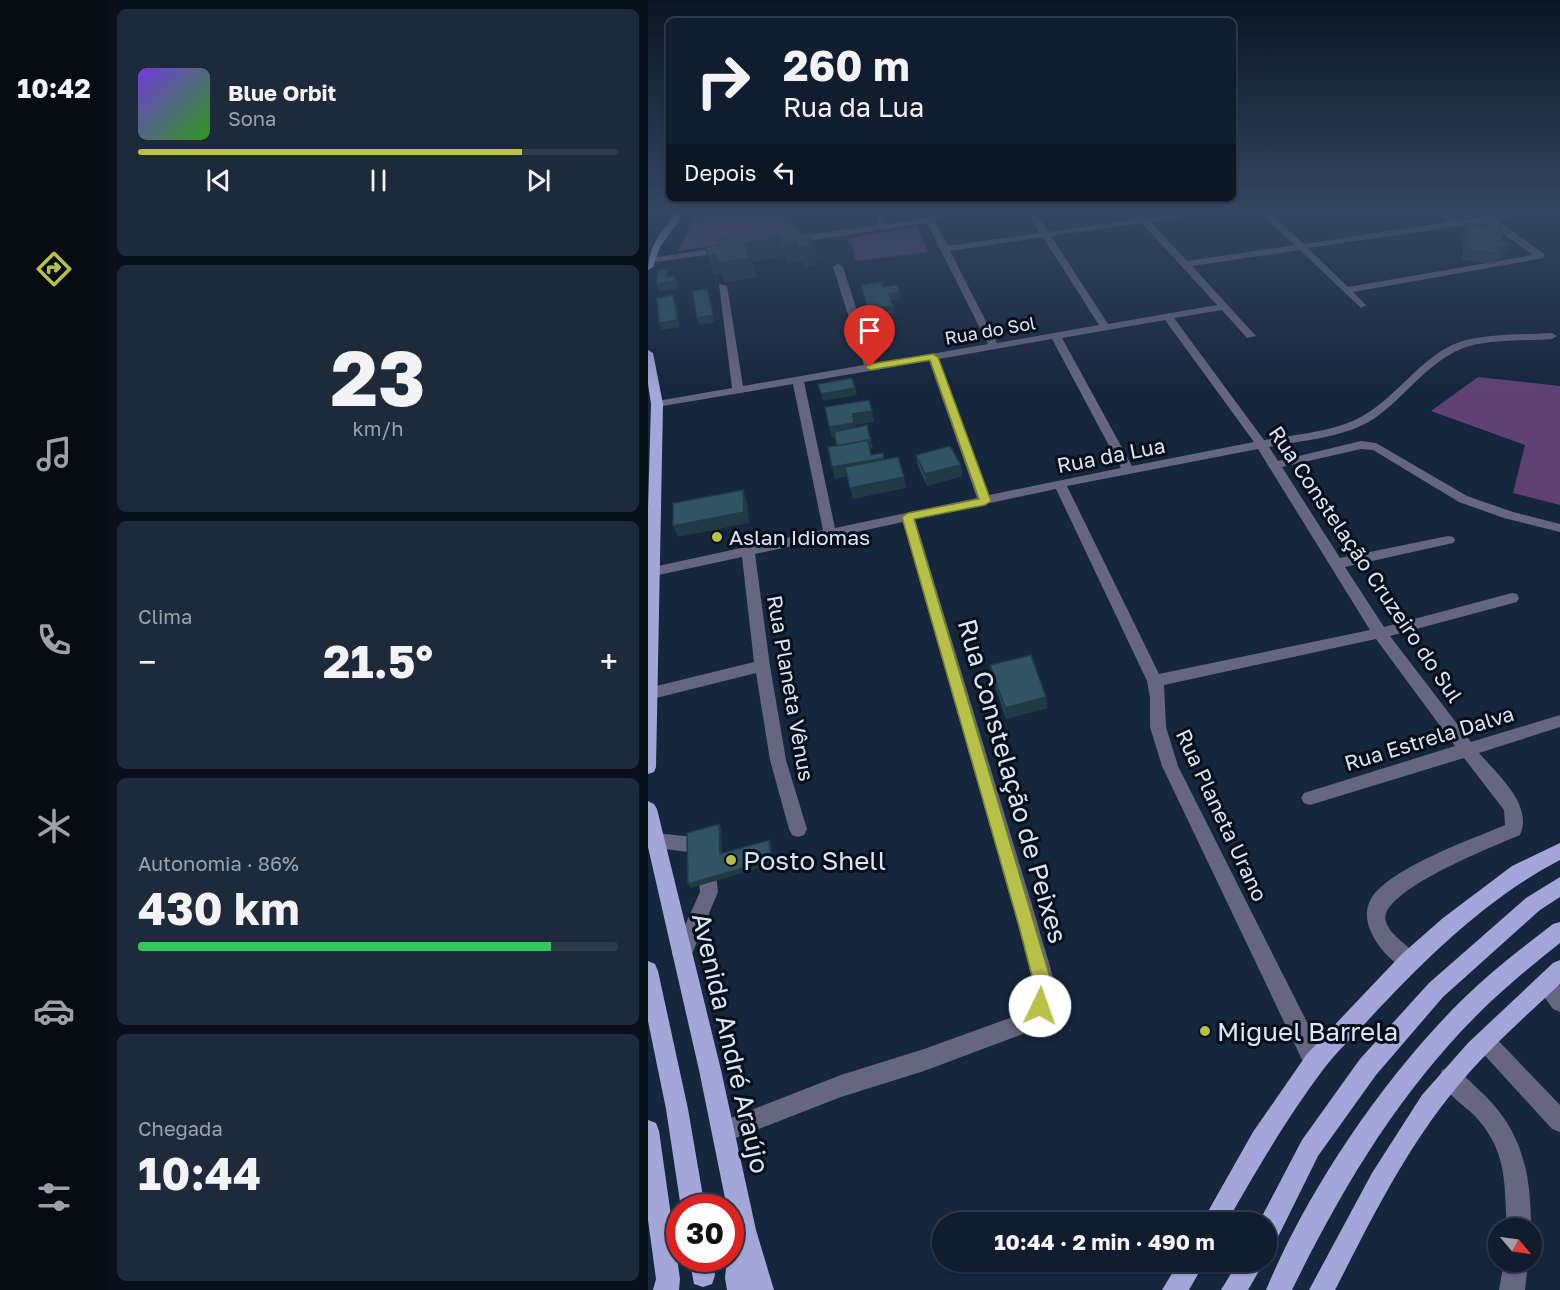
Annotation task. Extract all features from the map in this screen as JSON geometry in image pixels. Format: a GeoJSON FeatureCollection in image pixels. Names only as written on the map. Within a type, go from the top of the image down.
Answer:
{"type":"FeatureCollection","features":[{"type":"Feature","properties":{"kind":"main road"},"geometry":{"type":"LineString","coordinates":[[648,353],[657,404],[653,489],[654,571],[648,767]]}},
{"type":"Feature","properties":{"kind":"main road","name":"Avenida André Araújo"},"geometry":{"type":"LineString","coordinates":[[648,809],[736,1194]]}},
{"type":"Feature","properties":{"kind":"main road"},"geometry":{"type":"LineString","coordinates":[[1220,1212],[1261,1140],[1315,1062],[1409,961],[1520,872],[1560,851]]}},
{"type":"Feature","properties":{"kind":"main road"},"geometry":{"type":"LineString","coordinates":[[1277,1213],[1310,1149],[1368,1067],[1436,990],[1533,904],[1560,886]]}},
{"type":"Feature","properties":{"kind":"main road"},"geometry":{"type":"LineString","coordinates":[[1279,1290],[1310,1225],[1361,1138],[1409,1072],[1487,989],[1560,931]]}},
{"type":"Feature","properties":{"kind":"main road"},"geometry":{"type":"LineString","coordinates":[[648,971],[677,1109],[691,1194]]}},
{"type":"Feature","properties":{"kind":"main road"},"geometry":{"type":"LineString","coordinates":[[1322,1290],[1381,1178],[1423,1113],[1450,1078],[1485,1041],[1552,977]]}},
{"type":"Feature","properties":{"kind":"main road"},"geometry":{"type":"LineString","coordinates":[[648,1131],[669,1286]]}},
{"type":"Feature","properties":{"kind":"main road","name":"Avenida André Araújo"},"geometry":{"type":"LineString","coordinates":[[744,1230],[761,1290]]}},
{"type":"Feature","properties":{"kind":"main road"},"geometry":{"type":"LineString","coordinates":[[738,1272],[740,1290]]}},
{"type":"Feature","properties":{"kind":"main road"},"geometry":{"type":"LineString","coordinates":[[1175,1290],[1187,1272]]}},
{"type":"Feature","properties":{"kind":"main road"},"geometry":{"type":"LineString","coordinates":[[1234,1290],[1246,1272]]}},
{"type":"Feature","properties":{"kind":"street"},"geometry":{"type":"LineString","coordinates":[[839,270],[870,367]]}},
{"type":"Feature","properties":{"kind":"street"},"geometry":{"type":"LineString","coordinates":[[956,270],[994,346]]}},
{"type":"Feature","properties":{"kind":"street"},"geometry":{"type":"LineString","coordinates":[[1069,270],[1105,326]]}},
{"type":"Feature","properties":{"kind":"street"},"geometry":{"type":"LineString","coordinates":[[1192,270],[1251,336]]}},
{"type":"Feature","properties":{"kind":"street"},"geometry":{"type":"LineString","coordinates":[[1327,270],[1361,305]]}},
{"type":"Feature","properties":{"kind":"street"},"geometry":{"type":"LineString","coordinates":[[1348,290],[1466,270]]}},
{"type":"Feature","properties":{"kind":"street"},"geometry":{"type":"LineString","coordinates":[[722,286],[738,389]]}},
{"type":"Feature","properties":{"kind":"street","name":"Rua do Sol"},"geometry":{"type":"LineString","coordinates":[[657,404],[1223,307]]}},
{"type":"Feature","properties":{"kind":"street","name":"Rua Constelação Cruzeiro do Sul"},"geometry":{"type":"LineString","coordinates":[[1167,316],[1261,444],[1380,633],[1446,724],[1513,808],[1514,829],[1408,879],[1388,892],[1377,905],[1377,922],[1386,939],[1409,961]]}},
{"type":"Feature","properties":{"kind":"street"},"geometry":{"type":"LineString","coordinates":[[1055,335],[1129,471]]}},
{"type":"Feature","properties":{"kind":"street","name":"Rua da Lua"},"geometry":{"type":"LineString","coordinates":[[654,571],[1060,484],[1341,429],[1362,421],[1457,347],[1473,342],[1552,336]]}},
{"type":"Feature","properties":{"kind":"street"},"geometry":{"type":"LineString","coordinates":[[933,357],[985,501]]}},
{"type":"Feature","properties":{"kind":"street"},"geometry":{"type":"LineString","coordinates":[[798,380],[830,534]]}},
{"type":"Feature","properties":{"kind":"street"},"geometry":{"type":"LineString","coordinates":[[1275,465],[1361,445],[1376,447],[1463,499],[1509,515],[1560,528]]}},
{"type":"Feature","properties":{"kind":"street","name":"Rua Planeta Urano"},"geometry":{"type":"LineString","coordinates":[[1060,484],[1155,681],[1158,698],[1158,727],[1170,766],[1315,1062]]}},
{"type":"Feature","properties":{"kind":"street","name":"Rua Constelação de Peixes"},"geometry":{"type":"LineString","coordinates":[[723,1132],[841,1086],[924,1060],[1028,1022],[1040,1006],[1045,991],[908,517]]}},
{"type":"Feature","properties":{"kind":"street"},"geometry":{"type":"LineString","coordinates":[[1336,564],[1448,540]]}},
{"type":"Feature","properties":{"kind":"street","name":"Rua Planeta Vênus"},"geometry":{"type":"LineString","coordinates":[[748,552],[762,666],[778,760],[798,829]]}},
{"type":"Feature","properties":{"kind":"street"},"geometry":{"type":"LineString","coordinates":[[1155,681],[1380,633],[1512,598]]}},
{"type":"Feature","properties":{"kind":"street"},"geometry":{"type":"LineString","coordinates":[[649,694],[762,666]]}},
{"type":"Feature","properties":{"kind":"street","name":"Rua Estrela Dalva"},"geometry":{"type":"LineString","coordinates":[[1311,798],[1560,721]]}},
{"type":"Feature","properties":{"kind":"street"},"geometry":{"type":"LineString","coordinates":[[655,841],[704,846],[709,892],[682,954]]}},
{"type":"Feature","properties":{"kind":"street"},"geometry":{"type":"LineString","coordinates":[[1552,977],[1560,1002]]}},
{"type":"Feature","properties":{"kind":"street"},"geometry":{"type":"LineString","coordinates":[[1485,1041],[1560,1121]]}},
{"type":"Feature","properties":{"kind":"street"},"geometry":{"type":"LineString","coordinates":[[1450,1078],[1486,1112],[1505,1138],[1513,1162],[1518,1218]]}},
{"type":"Feature","properties":{"kind":"street"},"geometry":{"type":"LineString","coordinates":[[1512,1290],[1515,1272]]}},
{"type":"Feature","properties":{"kind":"shaded area"},"geometry":{"type":"Polygon","coordinates":[[[1478,377],[1560,386],[1560,505],[1513,493],[1525,445],[1431,411],[1478,377]]]}},
{"type":"Feature","properties":{"kind":"building"},"geometry":{"type":"Polygon","coordinates":[[[658,270],[667,270],[666,277],[675,276],[674,282],[656,284],[658,270]]]}},
{"type":"Feature","properties":{"kind":"building"},"geometry":{"type":"Polygon","coordinates":[[[881,282],[883,287],[897,285],[900,292],[889,294],[893,306],[868,309],[861,285],[881,282]]]}},
{"type":"Feature","properties":{"kind":"building"},"geometry":{"type":"Polygon","coordinates":[[[707,289],[713,315],[697,318],[692,291],[707,289]]]}},
{"type":"Feature","properties":{"kind":"building"},"geometry":{"type":"Polygon","coordinates":[[[673,295],[677,320],[659,323],[657,298],[673,295]]]}},
{"type":"Feature","properties":{"kind":"building"},"geometry":{"type":"Polygon","coordinates":[[[852,378],[855,388],[821,394],[818,384],[852,378]]]}},
{"type":"Feature","properties":{"kind":"building"},"geometry":{"type":"Polygon","coordinates":[[[869,400],[872,411],[853,414],[854,423],[829,427],[825,407],[869,400]]]}},
{"type":"Feature","properties":{"kind":"building"},"geometry":{"type":"Polygon","coordinates":[[[867,425],[871,441],[837,446],[834,432],[867,425]]]}},
{"type":"Feature","properties":{"kind":"building"},"geometry":{"type":"Polygon","coordinates":[[[868,440],[871,455],[883,453],[884,458],[832,467],[828,447],[868,440]]]}},
{"type":"Feature","properties":{"kind":"building"},"geometry":{"type":"Polygon","coordinates":[[[950,446],[961,465],[925,474],[916,455],[950,446]]]}},
{"type":"Feature","properties":{"kind":"building"},"geometry":{"type":"Polygon","coordinates":[[[898,457],[904,477],[850,488],[845,467],[898,457]]]}},
{"type":"Feature","properties":{"kind":"building"},"geometry":{"type":"Polygon","coordinates":[[[743,490],[744,512],[673,526],[673,503],[743,490]]]}},
{"type":"Feature","properties":{"kind":"building"},"geometry":{"type":"Polygon","coordinates":[[[1031,655],[1046,697],[1005,708],[990,665],[1031,655]]]}},
{"type":"Feature","properties":{"kind":"building","name":"Posto Shell"},"geometry":{"type":"Polygon","coordinates":[[[719,824],[720,854],[769,840],[771,860],[688,884],[687,833],[719,824]]]}},
{"type":"Feature","properties":{"kind":"place","name":"Aslan Idiomas"},"geometry":{"type":"Point","coordinates":[717,537]}},
{"type":"Feature","properties":{"kind":"place","name":"Posto Shell"},"geometry":{"type":"Point","coordinates":[731,860]}},
{"type":"Feature","properties":{"kind":"place","name":"Miguel Barrela"},"geometry":{"type":"Point","coordinates":[1205,1031]}},
{"type":"Feature","properties":{"kind":"route"},"geometry":{"type":"LineString","coordinates":[[870,367],[933,357],[985,501],[908,517],[1028,926],[1045,991],[1040,1006]]}}]}
